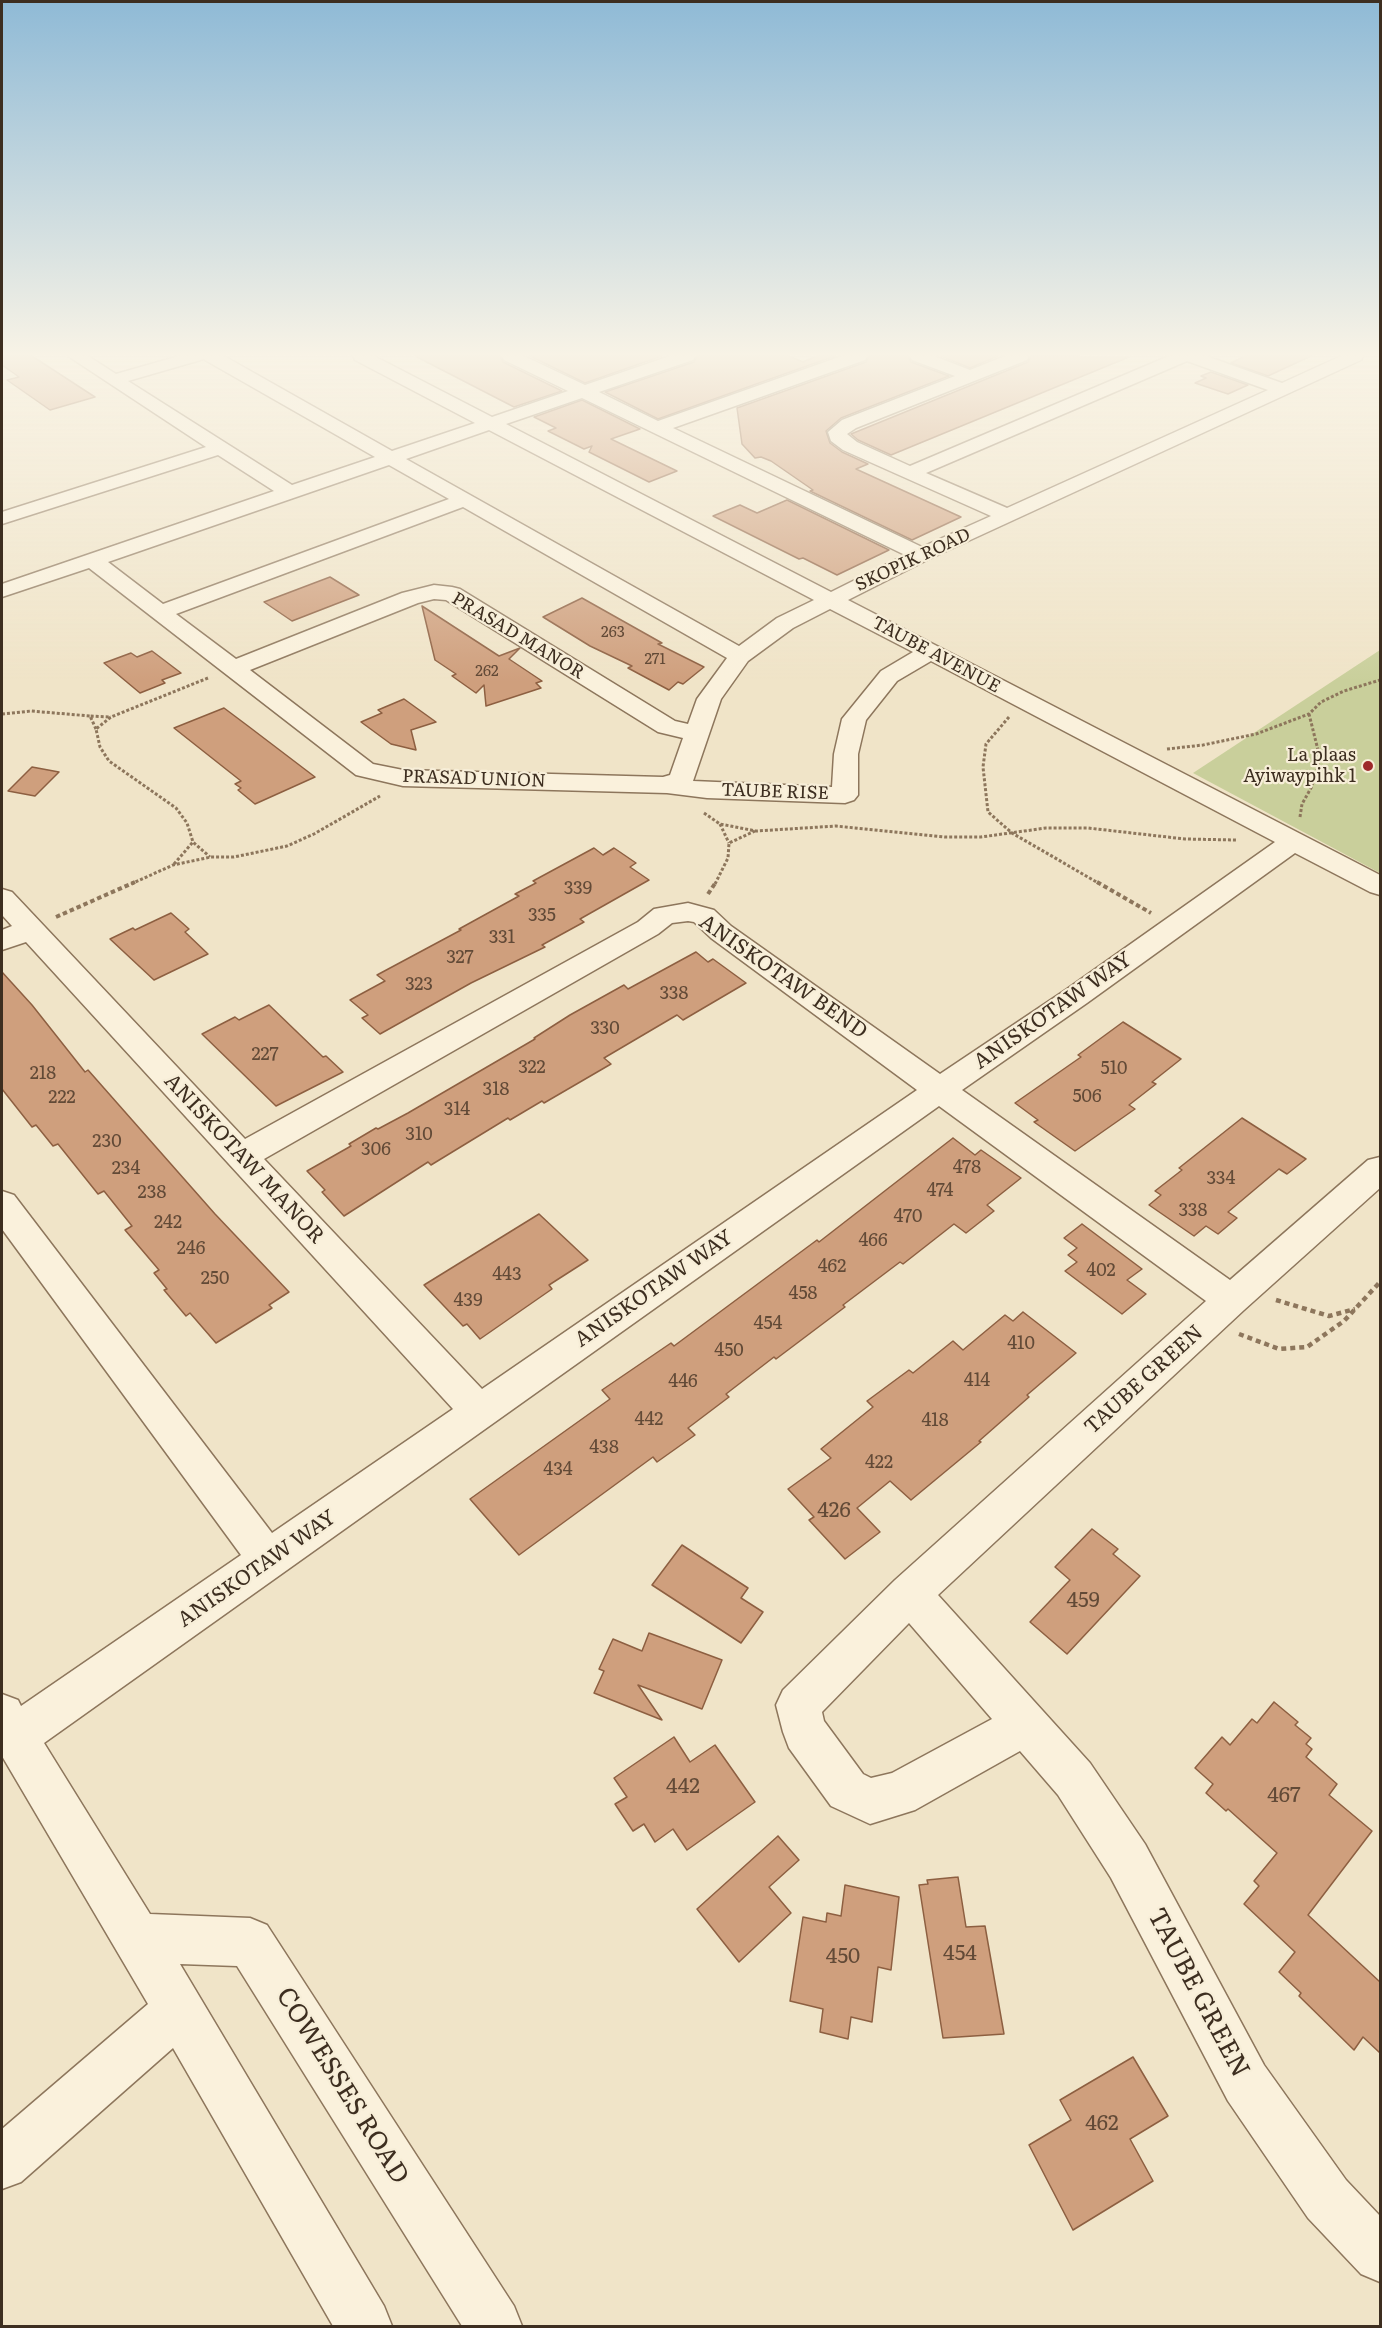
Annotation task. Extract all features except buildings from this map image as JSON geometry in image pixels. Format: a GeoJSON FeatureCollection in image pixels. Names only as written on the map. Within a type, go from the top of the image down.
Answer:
{"type":"FeatureCollection","features":[{"type":"Feature","properties":{"kind":"street"},"geometry":{"type":"LineString","coordinates":[[2,518],[170,465]]}},
{"type":"Feature","properties":{"kind":"street"},"geometry":{"type":"LineString","coordinates":[[247,465],[289,492]]}},
{"type":"Feature","properties":{"kind":"street"},"geometry":{"type":"LineString","coordinates":[[2,591],[366,465]]}},
{"type":"Feature","properties":{"kind":"street"},"geometry":{"type":"LineString","coordinates":[[402,465],[740,656]]}},
{"type":"Feature","properties":{"kind":"street","name":"TAUBE AVENUE"},"geometry":{"type":"LineString","coordinates":[[570,465],[1380,886]]}},
{"type":"Feature","properties":{"kind":"street"},"geometry":{"type":"LineString","coordinates":[[736,465],[922,555]]}},
{"type":"Feature","properties":{"kind":"street"},"geometry":{"type":"LineString","coordinates":[[891,465],[1008,516]]}},
{"type":"Feature","properties":{"kind":"street"},"geometry":{"type":"LineString","coordinates":[[909,473],[929,465]]}},
{"type":"Feature","properties":{"kind":"street","name":"SKOPIK ROAD"},"geometry":{"type":"LineString","coordinates":[[830,599],[1119,465]]}},
{"type":"Feature","properties":{"kind":"street"},"geometry":{"type":"LineString","coordinates":[[159,614],[465,500]]}},
{"type":"Feature","properties":{"kind":"street","name":"PRASAD UNION"},"geometry":{"type":"LineString","coordinates":[[92,560],[159,614],[224,672],[365,770],[403,778],[667,785]]}},
{"type":"Feature","properties":{"kind":"street","name":"PRASAD MANOR"},"geometry":{"type":"LineString","coordinates":[[224,672],[410,598],[434,592],[452,594],[667,727],[695,733]]}},
{"type":"Feature","properties":{"kind":"street"},"geometry":{"type":"LineString","coordinates":[[667,785],[681,779],[695,733],[709,699],[740,656],[785,623],[830,599]]}},
{"type":"Feature","properties":{"kind":"street","name":"TAUBE RISE"},"geometry":{"type":"LineString","coordinates":[[667,785],[700,789],[844,795],[846,754],[854,719],[889,676],[918,658],[934,653]]}},
{"type":"Feature","properties":{"kind":"street","name":"ANISKOTAW WAY"},"geometry":{"type":"LineString","coordinates":[[8,1726],[269,1561],[478,1412],[1077,996],[1283,836]]}},
{"type":"Feature","properties":{"kind":"street","name":"ANISKOTAW MANOR"},"geometry":{"type":"LineString","coordinates":[[2,898],[27,930],[242,1156],[478,1412]]}},
{"type":"Feature","properties":{"kind":"street","name":"ANISKOTAW BEND"},"geometry":{"type":"LineString","coordinates":[[242,1156],[648,928],[664,915],[688,912],[704,916],[722,932],[1233,1300]]}},
{"type":"Feature","properties":{"kind":"street","name":"TAUBE GREEN"},"geometry":{"type":"LineString","coordinates":[[1024,1725],[899,1794],[870,1801],[847,1790],[805,1732],[798,1705],[910,1594],[1380,1169]]}},
{"type":"Feature","properties":{"kind":"street"},"geometry":{"type":"LineString","coordinates":[[2,1204],[269,1561]]}},
{"type":"Feature","properties":{"kind":"street","name":"TAUBE GREEN"},"geometry":{"type":"LineString","coordinates":[[910,1594],[1074,1779],[1128,1861],[1246,2083],[1327,2199],[1380,2255]]}},
{"type":"Feature","properties":{"kind":"street"},"geometry":{"type":"LineString","coordinates":[[8,1726],[137,1938],[364,2326]]}},
{"type":"Feature","properties":{"kind":"street","name":"COWESSES ROAD"},"geometry":{"type":"LineString","coordinates":[[137,1938],[250,1942],[494,2326]]}},
{"type":"Feature","properties":{"kind":"street"},"geometry":{"type":"LineString","coordinates":[[2,2163],[178,2010]]}},
{"type":"Feature","properties":{"kind":"path"},"geometry":{"type":"LineString","coordinates":[[96,729],[111,717],[224,672]]}},
{"type":"Feature","properties":{"kind":"path"},"geometry":{"type":"LineString","coordinates":[[1157,749],[1203,745],[1256,735],[1309,714],[1321,702],[1344,691],[1380,680]]}},
{"type":"Feature","properties":{"kind":"path"},"geometry":{"type":"LineString","coordinates":[[2,714],[31,711],[111,717]]}},
{"type":"Feature","properties":{"kind":"path"},"geometry":{"type":"LineString","coordinates":[[700,789],[685,800],[720,824],[756,831],[836,826],[945,837],[981,837],[1046,828],[1088,828],[1185,839],[1256,840],[1283,836],[1285,823],[1297,829],[1302,804],[1318,767],[1318,750],[1309,714]]}},
{"type":"Feature","properties":{"kind":"path"},"geometry":{"type":"LineString","coordinates":[[90,716],[100,747],[109,761],[176,808],[187,823],[193,842],[211,857]]}},
{"type":"Feature","properties":{"kind":"path"},"geometry":{"type":"LineString","coordinates":[[1011,716],[986,744],[983,767],[988,812],[1012,833],[1156,916]]}},
{"type":"Feature","properties":{"kind":"path"},"geometry":{"type":"LineString","coordinates":[[27,930],[173,865],[211,857],[234,857],[287,846],[314,834],[369,801],[389,793]]}},
{"type":"Feature","properties":{"kind":"path"},"geometry":{"type":"LineString","coordinates":[[688,912],[710,892],[722,874],[728,858],[729,843],[720,824]]}},
{"type":"Feature","properties":{"kind":"path"},"geometry":{"type":"LineString","coordinates":[[729,843],[756,831]]}},
{"type":"Feature","properties":{"kind":"path"},"geometry":{"type":"LineString","coordinates":[[173,865],[193,842]]}},
{"type":"Feature","properties":{"kind":"path"},"geometry":{"type":"LineString","coordinates":[[1356,1309],[1329,1316],[1278,1301],[1233,1300],[1240,1335],[1279,1349],[1307,1347],[1326,1336],[1356,1309],[1380,1282]]}},
{"type":"Feature","properties":{"kind":"green space"},"geometry":{"type":"Polygon","coordinates":[[[1380,650],[1380,873],[1193,773],[1380,650]]]}},
{"type":"Feature","properties":{"kind":"place","name":"La plaas Ayiwaypihk 1"},"geometry":{"type":"Point","coordinates":[1368,766]}}]}
